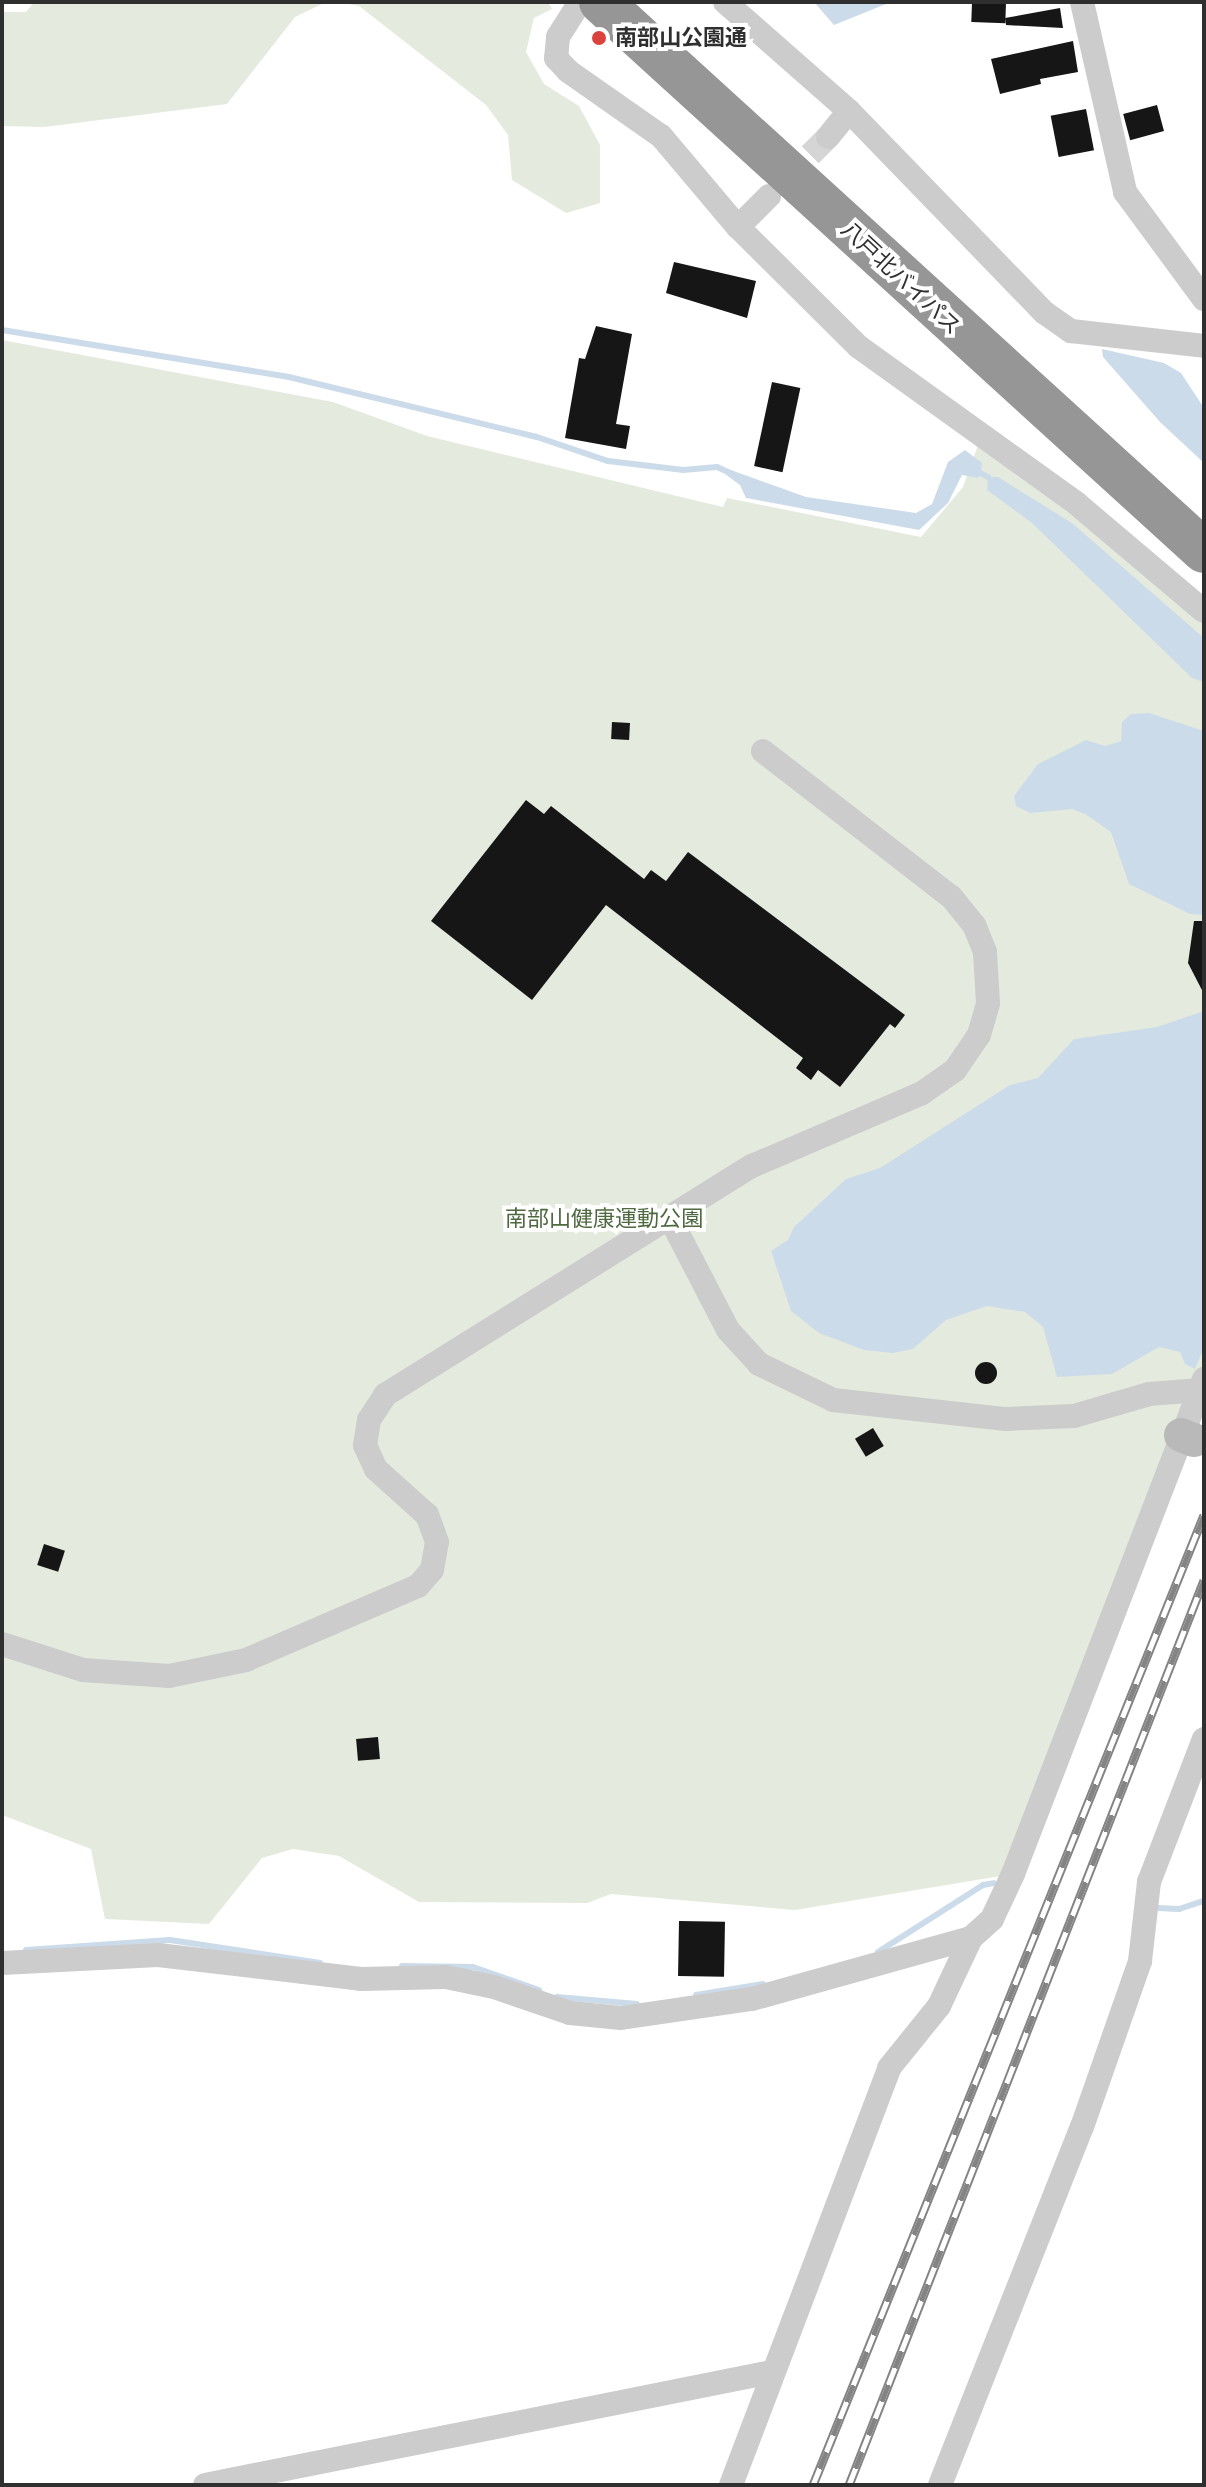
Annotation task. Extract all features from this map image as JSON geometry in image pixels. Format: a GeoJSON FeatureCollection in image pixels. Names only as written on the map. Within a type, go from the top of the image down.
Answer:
{"type":"FeatureCollection","features":[{"type":"Feature","properties":{"kind":"highway","name":"八戸北バイパス"},"geometry":{"type":"LineString","coordinates":[[601,2],[1204,551]]}},
{"type":"Feature","properties":{"kind":"highway","name":"八戸北バイパス"},"geometry":{"type":"LineString","coordinates":[[644,2],[1009,343],[1204,513]]}},
{"type":"Feature","properties":{"kind":"street"},"geometry":{"type":"LineString","coordinates":[[580,2],[558,37],[556,58],[661,136],[738,227],[859,347],[1076,503],[1204,611]]}},
{"type":"Feature","properties":{"kind":"street"},"geometry":{"type":"LineString","coordinates":[[725,2],[849,111],[1045,313],[1071,331],[1204,346]]}},
{"type":"Feature","properties":{"kind":"street"},"geometry":{"type":"LineString","coordinates":[[1082,2],[1125,192],[1204,299]]}},
{"type":"Feature","properties":{"kind":"street"},"geometry":{"type":"LineString","coordinates":[[828,137],[849,111]]}},
{"type":"Feature","properties":{"kind":"street"},"geometry":{"type":"LineString","coordinates":[[738,227],[769,196]]}},
{"type":"Feature","properties":{"kind":"street"},"geometry":{"type":"LineString","coordinates":[[2,1644],[83,1670],[169,1676],[246,1660],[418,1586],[432,1570],[437,1542],[427,1515],[376,1469],[365,1445],[369,1420],[385,1395],[671,1220],[752,1166],[922,1093],[955,1070],[979,1035],[988,1003],[985,952],[974,925],[951,897],[763,751]]}},
{"type":"Feature","properties":{"kind":"street"},"geometry":{"type":"LineString","coordinates":[[671,1220],[728,1330],[759,1364],[833,1400],[1006,1419],[1074,1416],[1149,1394],[1202,1384],[1188,1437],[1013,1874],[992,1919],[971,1938],[939,2006],[889,2068],[731,2485]]}},
{"type":"Feature","properties":{"kind":"street"},"geometry":{"type":"LineString","coordinates":[[940,2485],[1082,2127],[1140,1961],[1149,1882],[1204,1739]]}},
{"type":"Feature","properties":{"kind":"street"},"geometry":{"type":"LineString","coordinates":[[2,1963],[158,1955],[361,1979],[446,1977],[494,1987],[570,2013],[621,2018],[752,1999],[858,1974],[971,1938]]}},
{"type":"Feature","properties":{"kind":"street"},"geometry":{"type":"LineString","coordinates":[[205,2485],[772,2372]]}},
{"type":"Feature","properties":{"kind":"green space"},"geometry":{"type":"Polygon","coordinates":[[[34,2],[326,2],[295,17],[227,104],[44,127],[2,126],[2,12],[26,12],[34,2]]]}},
{"type":"Feature","properties":{"kind":"green space"},"geometry":{"type":"Polygon","coordinates":[[[338,2],[548,2],[552,9],[534,18],[526,52],[544,84],[579,106],[600,145],[600,203],[566,213],[512,180],[508,135],[486,105],[359,6],[338,2]]]}},
{"type":"Feature","properties":{"kind":"green space","name":"南部山健康運動公園"},"geometry":{"type":"Polygon","coordinates":[[[2,340],[333,402],[427,436],[723,507],[727,498],[921,537],[963,487],[982,434],[1204,611],[1204,1379],[1013,1874],[795,1910],[611,1894],[587,1903],[419,1902],[339,1856],[293,1849],[262,1858],[209,1924],[105,1919],[91,1849],[2,1815],[2,340]]]}},
{"type":"Feature","properties":{"kind":"water"},"geometry":{"type":"Polygon","coordinates":[[[814,2],[891,2],[834,25],[814,2]]]}},
{"type":"Feature","properties":{"kind":"water"},"geometry":{"type":"Polygon","coordinates":[[[1102,349],[1164,363],[1181,373],[1204,408],[1204,463],[1160,422],[1103,357],[1102,349]]]}},
{"type":"Feature","properties":{"kind":"water"},"geometry":{"type":"Polygon","coordinates":[[[965,450],[982,463],[981,473],[978,478],[962,475],[948,503],[919,530],[746,498],[740,485],[725,474],[728,469],[806,497],[916,513],[932,504],[948,462],[965,450]]]}},
{"type":"Feature","properties":{"kind":"water"},"geometry":{"type":"Polygon","coordinates":[[[988,477],[998,477],[1072,523],[1204,638],[1204,682],[1192,678],[1032,523],[987,490],[988,477]]]}},
{"type":"Feature","properties":{"kind":"water"},"geometry":{"type":"Polygon","coordinates":[[[1149,713],[1204,731],[1204,915],[1190,914],[1129,884],[1111,832],[1085,814],[1072,809],[1030,813],[1016,806],[1014,796],[1038,764],[1086,740],[1105,746],[1121,741],[1122,722],[1131,714],[1149,713]]]}},
{"type":"Feature","properties":{"kind":"water"},"geometry":{"type":"Polygon","coordinates":[[[1204,1011],[1204,1348],[1195,1369],[1185,1364],[1180,1352],[1159,1347],[1112,1374],[1057,1377],[1043,1327],[1025,1312],[987,1306],[946,1320],[913,1349],[893,1353],[864,1350],[819,1333],[791,1311],[771,1251],[788,1240],[794,1227],[846,1179],[880,1168],[1010,1085],[1038,1078],[1074,1039],[1157,1027],[1204,1011]]]}},
{"type":"Feature","properties":{"kind":"building"},"geometry":{"type":"Polygon","coordinates":[[[972,2],[1006,3],[1005,23],[971,22],[972,2]]]}},
{"type":"Feature","properties":{"kind":"building"},"geometry":{"type":"Polygon","coordinates":[[[1060,8],[1063,28],[1006,25],[1005,18],[1060,8]]]}},
{"type":"Feature","properties":{"kind":"building"},"geometry":{"type":"Polygon","coordinates":[[[1073,41],[1078,72],[1040,79],[1041,84],[1000,94],[991,59],[1073,41]]]}},
{"type":"Feature","properties":{"kind":"building"},"geometry":{"type":"Polygon","coordinates":[[[1157,105],[1164,131],[1130,140],[1123,114],[1157,105]]]}},
{"type":"Feature","properties":{"kind":"building"},"geometry":{"type":"Polygon","coordinates":[[[1086,109],[1094,150],[1059,157],[1051,116],[1086,109]]]}},
{"type":"Feature","properties":{"kind":"building"},"geometry":{"type":"Polygon","coordinates":[[[674,262],[756,281],[747,318],[666,293],[674,262]]]}},
{"type":"Feature","properties":{"kind":"building"},"geometry":{"type":"Polygon","coordinates":[[[596,326],[632,334],[616,424],[630,426],[626,449],[565,438],[579,358],[585,359],[596,326]]]}},
{"type":"Feature","properties":{"kind":"building"},"geometry":{"type":"Polygon","coordinates":[[[772,382],[800,388],[782,472],[754,466],[772,382]]]}},
{"type":"Feature","properties":{"kind":"building"},"geometry":{"type":"Polygon","coordinates":[[[612,722],[630,723],[629,740],[611,739],[612,722]]]}},
{"type":"Feature","properties":{"kind":"building"},"geometry":{"type":"Polygon","coordinates":[[[526,800],[544,814],[551,806],[644,879],[651,870],[666,881],[688,852],[905,1015],[895,1028],[890,1024],[840,1087],[818,1070],[811,1080],[796,1068],[803,1058],[606,905],[532,1000],[431,921],[526,800]]]}},
{"type":"Feature","properties":{"kind":"building"},"geometry":{"type":"Polygon","coordinates":[[[1194,921],[1204,921],[1204,994],[1188,963],[1194,921]]]}},
{"type":"Feature","properties":{"kind":"building"},"geometry":{"type":"Polygon","coordinates":[[[986,1362],[994,1365],[997,1373],[994,1381],[986,1384],[978,1381],[975,1373],[978,1365],[986,1362]]]}},
{"type":"Feature","properties":{"kind":"building"},"geometry":{"type":"Polygon","coordinates":[[[873,1428],[884,1446],[866,1457],[855,1439],[873,1428]]]}},
{"type":"Feature","properties":{"kind":"building"},"geometry":{"type":"Polygon","coordinates":[[[44,1544],[65,1551],[58,1572],[37,1565],[44,1544]]]}},
{"type":"Feature","properties":{"kind":"building"},"geometry":{"type":"Polygon","coordinates":[[[378,1737],[380,1759],[358,1761],[356,1739],[378,1737]]]}},
{"type":"Feature","properties":{"kind":"building"},"geometry":{"type":"Polygon","coordinates":[[[679,1921],[725,1922],[724,1977],[678,1976],[679,1921]]]}},
{"type":"Feature","properties":{"kind":"waterway"},"geometry":{"type":"LineString","coordinates":[[2,330],[289,377],[537,437],[608,461],[683,470],[717,467],[733,474]]}},
{"type":"Feature","properties":{"kind":"waterway"},"geometry":{"type":"LineString","coordinates":[[977,471],[988,477]]}},
{"type":"Feature","properties":{"kind":"waterway"},"geometry":{"type":"LineString","coordinates":[[878,1952],[983,1885],[994,1883]]}},
{"type":"Feature","properties":{"kind":"waterway"},"geometry":{"type":"LineString","coordinates":[[1158,1908],[1179,1909],[1204,1901]]}},
{"type":"Feature","properties":{"kind":"waterway"},"geometry":{"type":"LineString","coordinates":[[26,1950],[170,1940],[320,1963]]}},
{"type":"Feature","properties":{"kind":"waterway"},"geometry":{"type":"LineString","coordinates":[[402,1966],[473,1967],[539,1990]]}},
{"type":"Feature","properties":{"kind":"waterway"},"geometry":{"type":"LineString","coordinates":[[696,1995],[763,1984]]}},
{"type":"Feature","properties":{"kind":"waterway"},"geometry":{"type":"LineString","coordinates":[[557,1997],[637,2004]]}},
{"type":"Feature","properties":{"kind":"tunnel"},"geometry":{"type":"LineString","coordinates":[[785,180],[828,137]]}},
{"type":"Feature","properties":{"kind":"railway"},"geometry":{"type":"LineString","coordinates":[[813,2485],[1204,1515]]}},
{"type":"Feature","properties":{"kind":"railway"},"geometry":{"type":"LineString","coordinates":[[849,2485],[1204,1580]]}},
{"type":"Feature","properties":{"kind":"place","name":"南部山公園通"},"geometry":{"type":"Point","coordinates":[599,38]}}]}
